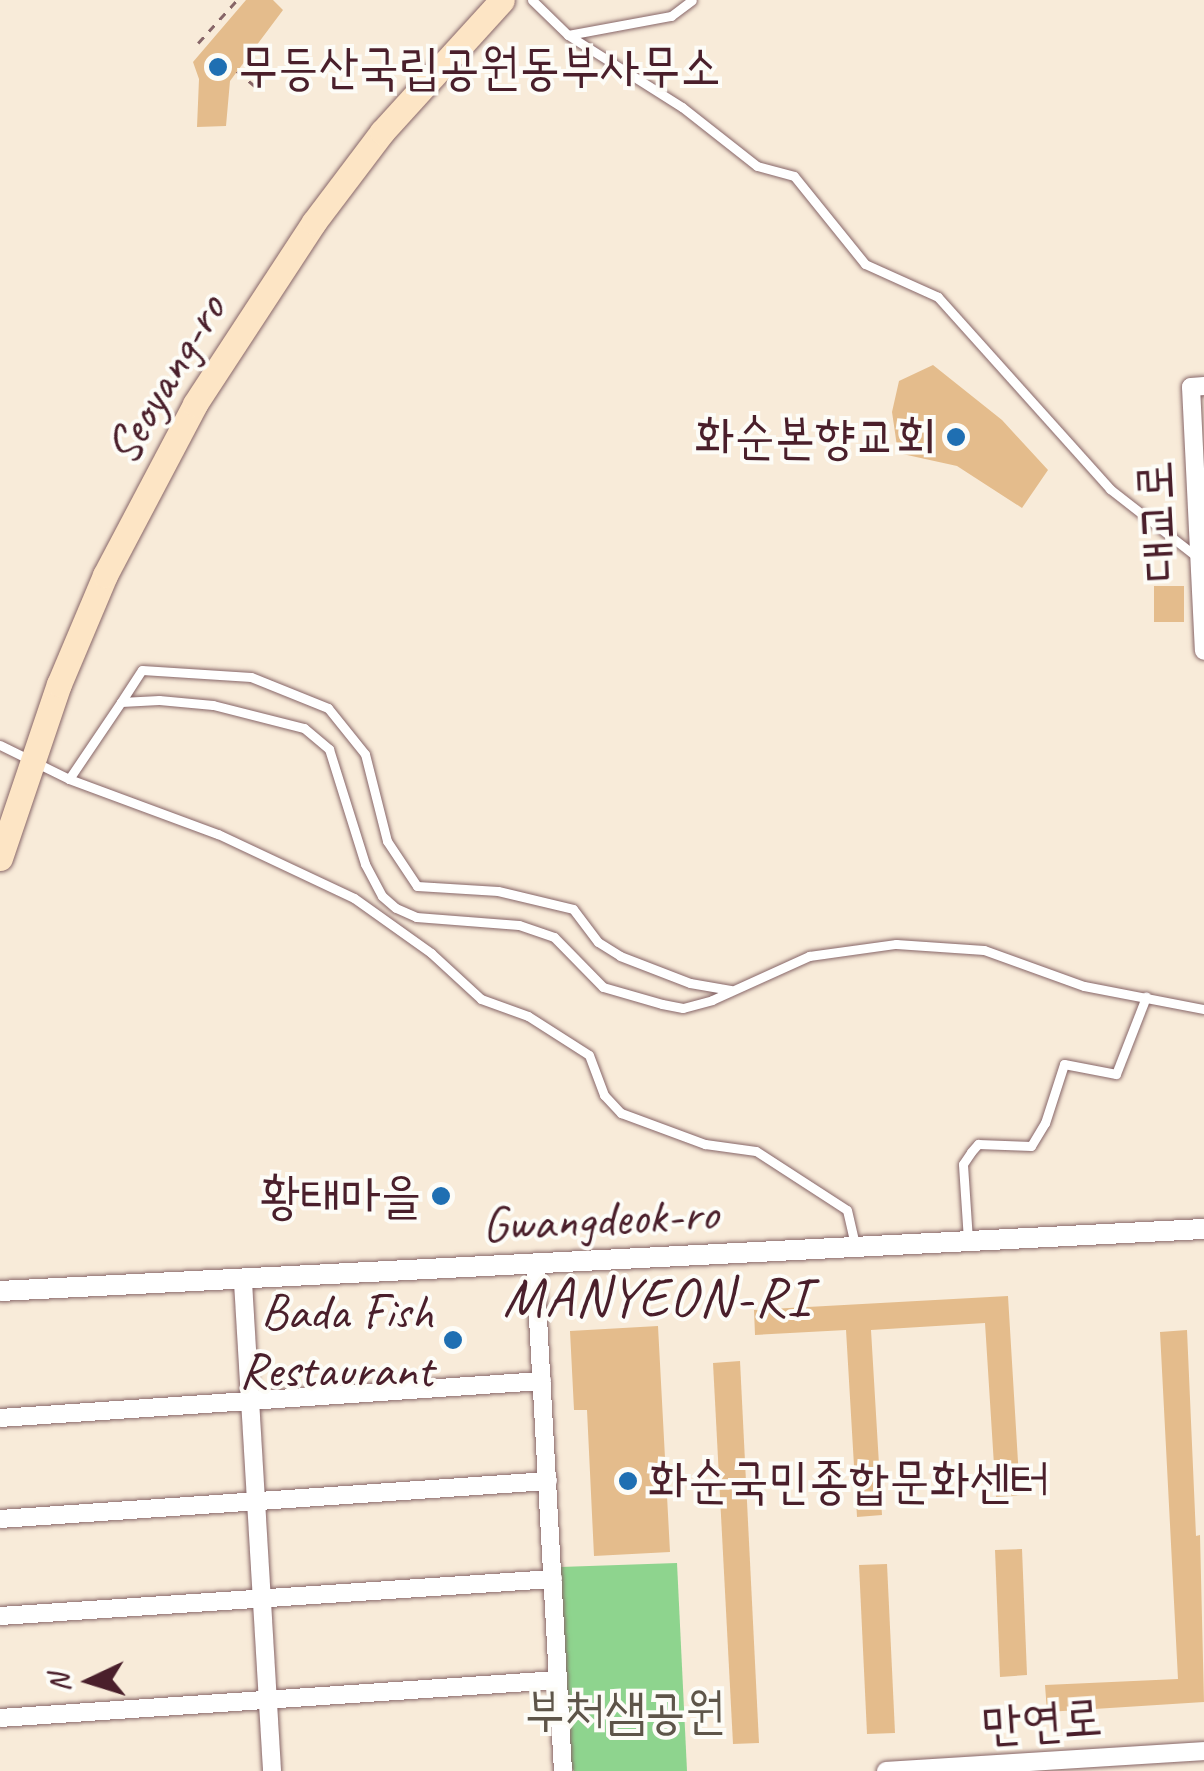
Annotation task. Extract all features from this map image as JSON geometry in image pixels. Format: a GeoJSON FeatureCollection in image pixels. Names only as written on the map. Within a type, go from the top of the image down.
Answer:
{"type":"FeatureCollection","features":[{"type":"Feature","properties":{"kind":"main road","name":"Seoyang-ro"},"geometry":{"type":"LineString","coordinates":[[0,858],[32,760],[105,575],[195,404],[314,222],[370,148],[501,0]]}},
{"type":"Feature","properties":{"kind":"street","name":"대교로"},"geometry":{"type":"LineString","coordinates":[[1197,387],[1204,651]]}},
{"type":"Feature","properties":{"kind":"street","name":"Gwangdeok-ro"},"geometry":{"type":"LineString","coordinates":[[0,1291],[243,1282],[1204,1229]]}},
{"type":"Feature","properties":{"kind":"street"},"geometry":{"type":"LineString","coordinates":[[536,1264],[563,1771]]}},
{"type":"Feature","properties":{"kind":"street"},"geometry":{"type":"LineString","coordinates":[[243,1282],[272,1771]]}},
{"type":"Feature","properties":{"kind":"street"},"geometry":{"type":"LineString","coordinates":[[0,1418],[542,1381]]}},
{"type":"Feature","properties":{"kind":"street"},"geometry":{"type":"LineString","coordinates":[[0,1518],[548,1481]]}},
{"type":"Feature","properties":{"kind":"street"},"geometry":{"type":"LineString","coordinates":[[0,1616],[554,1579]]}},
{"type":"Feature","properties":{"kind":"street"},"geometry":{"type":"LineString","coordinates":[[0,1718],[558,1680]]}},
{"type":"Feature","properties":{"kind":"street","name":"만연로"},"geometry":{"type":"LineString","coordinates":[[886,1771],[1093,1764],[1204,1751]]}},
{"type":"Feature","properties":{"kind":"lane"},"geometry":{"type":"LineString","coordinates":[[532,0],[568,36],[682,107],[757,166],[794,176],[865,264],[938,297],[1110,489],[1199,558]]}},
{"type":"Feature","properties":{"kind":"lane"},"geometry":{"type":"LineString","coordinates":[[568,36],[671,16],[692,0]]}},
{"type":"Feature","properties":{"kind":"lane"},"geometry":{"type":"LineString","coordinates":[[69,780],[142,670],[251,677],[328,708],[365,754],[387,841],[417,886],[498,891],[574,908],[598,942],[620,956],[690,983],[732,991]]}},
{"type":"Feature","properties":{"kind":"lane"},"geometry":{"type":"LineString","coordinates":[[121,702],[159,700],[213,705],[304,728],[329,749],[365,864],[382,896],[396,908],[416,917],[518,925],[554,938],[603,987],[662,1004],[682,1008],[732,991],[809,956],[896,944],[984,950],[1056,978],[1204,1010]]}},
{"type":"Feature","properties":{"kind":"lane"},"geometry":{"type":"LineString","coordinates":[[0,746],[69,780],[218,834],[354,898],[431,953],[481,998],[528,1016],[590,1055],[604,1095],[621,1113],[705,1144],[756,1152],[848,1210],[855,1246]]}},
{"type":"Feature","properties":{"kind":"lane"},"geometry":{"type":"LineString","coordinates":[[968,1240],[962,1164],[978,1144],[1031,1146],[1045,1123],[1064,1064],[1116,1074],[1146,997]]}},
{"type":"Feature","properties":{"kind":"path"},"geometry":{"type":"LineString","coordinates":[[198,43],[237,0]]}},
{"type":"Feature","properties":{"kind":"path"},"geometry":{"type":"LineString","coordinates":[[237,71],[261,91]]}},
{"type":"Feature","properties":{"kind":"green space","name":"부처샘공원"},"geometry":{"type":"Polygon","coordinates":[[[677,1563],[687,1771],[574,1771],[568,1761],[560,1567],[677,1563]]]}},
{"type":"Feature","properties":{"kind":"building","name":"무등산국립공원동부사무소"},"geometry":{"type":"Polygon","coordinates":[[[246,0],[273,0],[283,10],[230,81],[226,126],[197,127],[199,79],[193,62],[246,0]]]}},
{"type":"Feature","properties":{"kind":"building","name":"화순본향교회"},"geometry":{"type":"Polygon","coordinates":[[[933,365],[1002,420],[1048,470],[1022,508],[957,466],[898,453],[892,412],[899,381],[933,365]]]}},
{"type":"Feature","properties":{"kind":"building"},"geometry":{"type":"Polygon","coordinates":[[[1154,586],[1184,586],[1184,622],[1154,622],[1154,586]]]}},
{"type":"Feature","properties":{"kind":"building"},"geometry":{"type":"Polygon","coordinates":[[[1008,1296],[1020,1495],[996,1497],[985,1323],[871,1330],[882,1515],[857,1517],[846,1330],[755,1335],[754,1310],[1008,1296]]]}},
{"type":"Feature","properties":{"kind":"building","name":"화순국민종합문화센터"},"geometry":{"type":"Polygon","coordinates":[[[658,1326],[670,1552],[594,1556],[587,1410],[574,1410],[570,1331],[658,1326]]]}},
{"type":"Feature","properties":{"kind":"building"},"geometry":{"type":"Polygon","coordinates":[[[1187,1330],[1196,1536],[1200,1535],[1204,1702],[1047,1712],[1045,1685],[1178,1679],[1160,1332],[1187,1330]]]}},
{"type":"Feature","properties":{"kind":"building"},"geometry":{"type":"Polygon","coordinates":[[[740,1361],[759,1743],[733,1744],[713,1363],[740,1361]]]}},
{"type":"Feature","properties":{"kind":"building"},"geometry":{"type":"Polygon","coordinates":[[[1022,1549],[1027,1675],[1000,1677],[995,1550],[1022,1549]]]}},
{"type":"Feature","properties":{"kind":"building"},"geometry":{"type":"Polygon","coordinates":[[[887,1564],[895,1733],[867,1734],[859,1565],[887,1564]]]}},
{"type":"Feature","properties":{"kind":"place","name":"무등산국립공원동부사무소"},"geometry":{"type":"Point","coordinates":[218,67]}},
{"type":"Feature","properties":{"kind":"place","name":"화순본향교회"},"geometry":{"type":"Point","coordinates":[956,437]}},
{"type":"Feature","properties":{"kind":"place","name":"황태마을"},"geometry":{"type":"Point","coordinates":[441,1196]}},
{"type":"Feature","properties":{"kind":"place","name":"Bada Fish Restaurant"},"geometry":{"type":"Point","coordinates":[453,1340]}},
{"type":"Feature","properties":{"kind":"place","name":"화순국민종합문화센터"},"geometry":{"type":"Point","coordinates":[628,1481]}},
{"type":"Feature","properties":{"kind":"district","name":"MANYEON-RI"},"geometry":{"type":"Point","coordinates":[657,1298]}}]}
